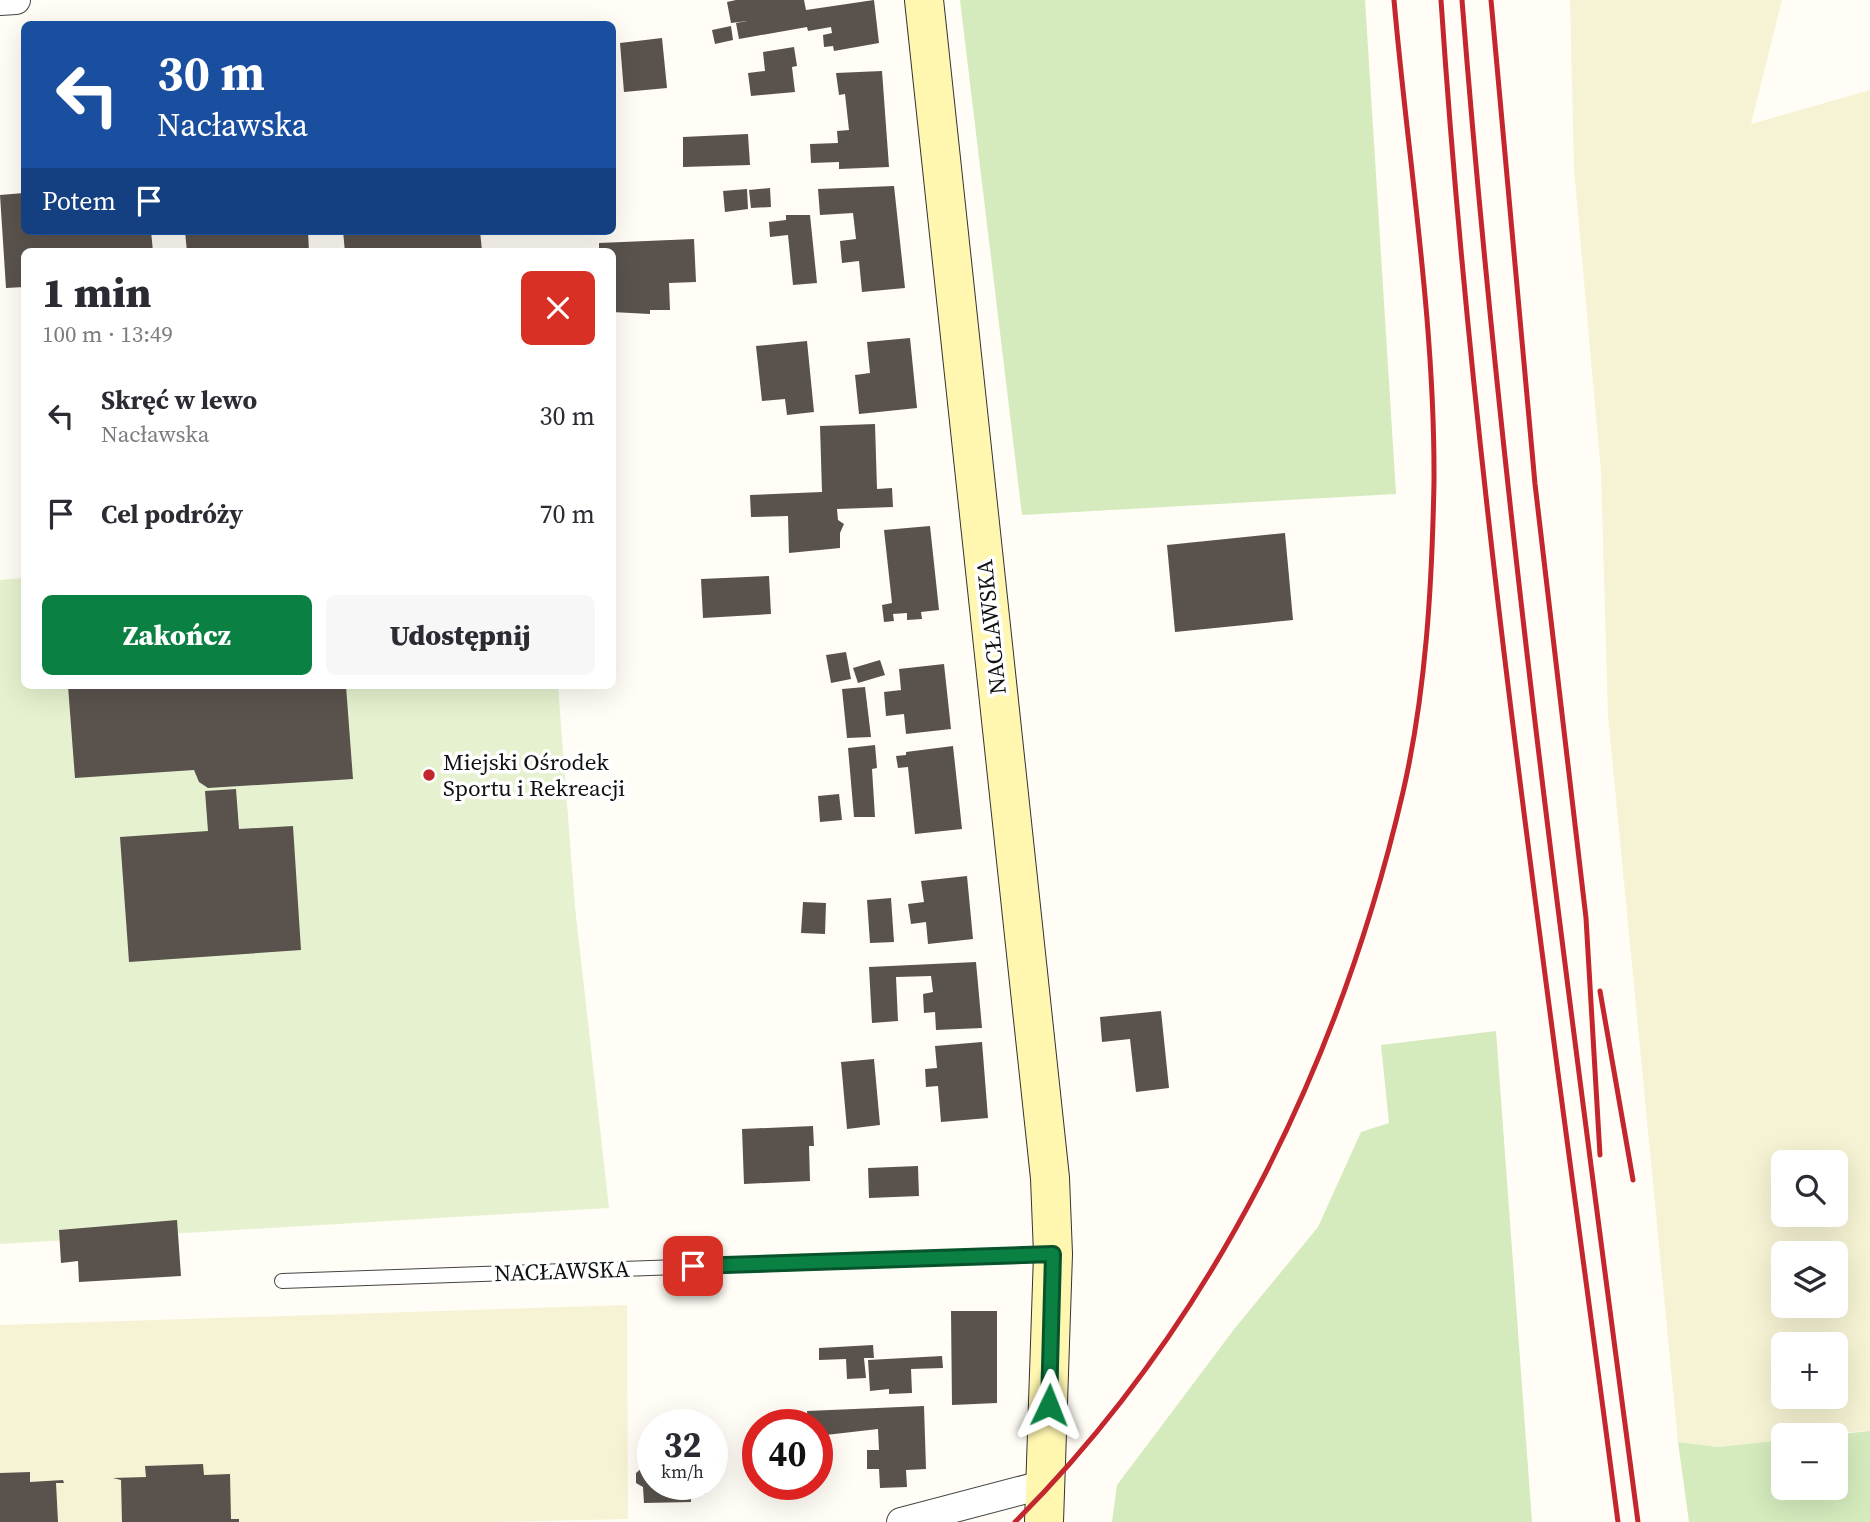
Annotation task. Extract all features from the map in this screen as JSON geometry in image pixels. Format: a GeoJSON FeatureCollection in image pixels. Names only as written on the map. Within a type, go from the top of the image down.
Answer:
{"type":"FeatureCollection","features":[{"type":"Feature","properties":{"kind":"street"},"geometry":{"type":"LineString","coordinates":[[0,1],[16,0]]}},
{"type":"Feature","properties":{"kind":"street","name":"NACŁAWSKA"},"geometry":{"type":"LineString","coordinates":[[924,0],[1047,1150],[1053,1254],[1044,1522]]}},
{"type":"Feature","properties":{"kind":"street"},"geometry":{"type":"LineString","coordinates":[[901,1522],[1046,1484]]}},
{"type":"Feature","properties":{"kind":"lane","name":"NACŁAWSKA"},"geometry":{"type":"LineString","coordinates":[[282,1280],[1053,1254]]}},
{"type":"Feature","properties":{"kind":"shaded area"},"geometry":{"type":"Polygon","coordinates":[[[1570,0],[1782,0],[1751,124],[1870,90],[1870,1431],[1848,1432],[1848,1423],[1771,1423],[1771,1441],[1718,1447],[1678,1442],[1608,716],[1601,472],[1574,169],[1570,0]]]}},
{"type":"Feature","properties":{"kind":"shaded area"},"geometry":{"type":"Polygon","coordinates":[[[627,1305],[628,1519],[493,1522],[0,1522],[0,1325],[627,1305]]]}},
{"type":"Feature","properties":{"kind":"green space"},"geometry":{"type":"Polygon","coordinates":[[[960,0],[1365,0],[1396,494],[1022,515],[960,0]]]}},
{"type":"Feature","properties":{"kind":"green space"},"geometry":{"type":"Polygon","coordinates":[[[21,578],[21,689],[558,689],[575,907],[609,1208],[0,1244],[0,580],[21,578]]]}},
{"type":"Feature","properties":{"kind":"green space"},"geometry":{"type":"Polygon","coordinates":[[[1496,1031],[1532,1522],[1112,1522],[1117,1485],[1235,1328],[1318,1227],[1361,1132],[1389,1123],[1381,1045],[1496,1031]]]}},
{"type":"Feature","properties":{"kind":"green space"},"geometry":{"type":"Polygon","coordinates":[[[1870,1431],[1870,1522],[1689,1522],[1678,1442],[1718,1447],[1771,1441],[1771,1500],[1848,1500],[1848,1433],[1870,1431]]]}},
{"type":"Feature","properties":{"kind":"building"},"geometry":{"type":"Polygon","coordinates":[[[804,0],[806,10],[874,0],[879,43],[834,51],[833,46],[824,47],[823,35],[832,33],[831,27],[808,31],[807,27],[739,39],[736,23],[747,21],[731,23],[727,2],[804,0]]]}},
{"type":"Feature","properties":{"kind":"building"},"geometry":{"type":"Polygon","coordinates":[[[731,26],[733,40],[715,44],[712,30],[731,26]]]}},
{"type":"Feature","properties":{"kind":"building"},"geometry":{"type":"Polygon","coordinates":[[[662,38],[667,88],[624,92],[620,43],[662,38]]]}},
{"type":"Feature","properties":{"kind":"building"},"geometry":{"type":"Polygon","coordinates":[[[794,47],[797,66],[792,67],[795,92],[751,96],[748,73],[765,71],[763,52],[794,47]]]}},
{"type":"Feature","properties":{"kind":"building"},"geometry":{"type":"Polygon","coordinates":[[[882,71],[889,167],[839,169],[839,162],[811,163],[810,144],[838,143],[837,131],[849,130],[845,94],[839,95],[836,73],[882,71]]]}},
{"type":"Feature","properties":{"kind":"building"},"geometry":{"type":"Polygon","coordinates":[[[748,134],[750,165],[683,167],[683,137],[748,134]]]}},
{"type":"Feature","properties":{"kind":"building"},"geometry":{"type":"Polygon","coordinates":[[[894,186],[905,288],[862,292],[859,261],[842,263],[840,241],[856,239],[853,213],[820,215],[818,189],[894,186]]]}},
{"type":"Feature","properties":{"kind":"building"},"geometry":{"type":"Polygon","coordinates":[[[770,188],[771,207],[751,208],[749,190],[770,188]]]}},
{"type":"Feature","properties":{"kind":"building"},"geometry":{"type":"Polygon","coordinates":[[[747,189],[748,209],[725,212],[723,191],[747,189]]]}},
{"type":"Feature","properties":{"kind":"building"},"geometry":{"type":"Polygon","coordinates":[[[21,193],[21,235],[151,235],[153,248],[21,248],[21,287],[6,288],[0,195],[21,193]]]}},
{"type":"Feature","properties":{"kind":"building"},"geometry":{"type":"Polygon","coordinates":[[[786,215],[810,215],[817,283],[793,285],[788,235],[770,237],[769,222],[786,220],[786,215]]]}},
{"type":"Feature","properties":{"kind":"building"},"geometry":{"type":"Polygon","coordinates":[[[185,235],[308,235],[309,248],[187,248],[185,235]]]}},
{"type":"Feature","properties":{"kind":"building"},"geometry":{"type":"Polygon","coordinates":[[[343,235],[480,235],[482,248],[345,248],[343,235]]]}},
{"type":"Feature","properties":{"kind":"building"},"geometry":{"type":"Polygon","coordinates":[[[694,239],[696,282],[669,283],[670,310],[650,310],[650,314],[616,312],[616,248],[599,248],[599,243],[694,239]]]}},
{"type":"Feature","properties":{"kind":"building"},"geometry":{"type":"Polygon","coordinates":[[[910,338],[917,408],[859,414],[855,375],[870,373],[867,342],[910,338]]]}},
{"type":"Feature","properties":{"kind":"building"},"geometry":{"type":"Polygon","coordinates":[[[807,341],[814,412],[787,415],[785,399],[762,401],[756,346],[807,341]]]}},
{"type":"Feature","properties":{"kind":"building"},"geometry":{"type":"Polygon","coordinates":[[[875,424],[877,489],[892,488],[893,507],[837,509],[838,520],[844,524],[840,533],[840,548],[789,553],[788,516],[751,517],[750,495],[822,492],[820,426],[875,424]]]}},
{"type":"Feature","properties":{"kind":"building"},"geometry":{"type":"Polygon","coordinates":[[[930,526],[939,610],[921,612],[922,619],[907,620],[907,613],[893,614],[894,621],[884,622],[882,605],[892,603],[884,530],[930,526]]]}},
{"type":"Feature","properties":{"kind":"building"},"geometry":{"type":"Polygon","coordinates":[[[1285,533],[1293,620],[1175,632],[1167,545],[1285,533]]]}},
{"type":"Feature","properties":{"kind":"building"},"geometry":{"type":"Polygon","coordinates":[[[769,576],[771,614],[703,618],[701,579],[769,576]]]}},
{"type":"Feature","properties":{"kind":"building"},"geometry":{"type":"Polygon","coordinates":[[[846,652],[851,679],[831,683],[826,655],[846,652]]]}},
{"type":"Feature","properties":{"kind":"building"},"geometry":{"type":"Polygon","coordinates":[[[880,660],[885,675],[858,683],[853,668],[880,660]]]}},
{"type":"Feature","properties":{"kind":"building"},"geometry":{"type":"Polygon","coordinates":[[[944,664],[951,729],[906,734],[904,714],[886,716],[884,692],[901,690],[899,669],[944,664]]]}},
{"type":"Feature","properties":{"kind":"building"},"geometry":{"type":"Polygon","coordinates":[[[865,687],[871,737],[847,738],[842,689],[865,687]]]}},
{"type":"Feature","properties":{"kind":"building"},"geometry":{"type":"Polygon","coordinates":[[[68,689],[346,689],[353,779],[208,788],[199,782],[194,770],[75,778],[68,689]]]}},
{"type":"Feature","properties":{"kind":"building"},"geometry":{"type":"Polygon","coordinates":[[[875,745],[877,768],[872,769],[875,817],[854,817],[848,748],[875,745]]]}},
{"type":"Feature","properties":{"kind":"building"},"geometry":{"type":"Polygon","coordinates":[[[953,746],[962,829],[915,834],[908,767],[898,768],[896,756],[906,755],[906,752],[953,746]]]}},
{"type":"Feature","properties":{"kind":"building"},"geometry":{"type":"Polygon","coordinates":[[[236,789],[239,829],[293,826],[301,950],[129,962],[120,837],[208,831],[205,791],[236,789]]]}},
{"type":"Feature","properties":{"kind":"building"},"geometry":{"type":"Polygon","coordinates":[[[839,794],[842,820],[820,822],[818,796],[839,794]]]}},
{"type":"Feature","properties":{"kind":"building"},"geometry":{"type":"Polygon","coordinates":[[[967,876],[973,939],[928,944],[926,922],[911,924],[908,904],[924,902],[921,881],[967,876]]]}},
{"type":"Feature","properties":{"kind":"building"},"geometry":{"type":"Polygon","coordinates":[[[891,898],[894,942],[870,943],[867,900],[891,898]]]}},
{"type":"Feature","properties":{"kind":"building"},"geometry":{"type":"Polygon","coordinates":[[[803,902],[826,903],[825,934],[801,933],[803,902]]]}},
{"type":"Feature","properties":{"kind":"building"},"geometry":{"type":"Polygon","coordinates":[[[976,962],[982,1028],[936,1030],[935,1012],[924,1013],[923,994],[933,992],[931,976],[896,977],[898,1021],[872,1023],[869,967],[976,962]]]}},
{"type":"Feature","properties":{"kind":"building"},"geometry":{"type":"Polygon","coordinates":[[[1161,1011],[1169,1088],[1136,1092],[1130,1039],[1102,1042],[1100,1017],[1161,1011]]]}},
{"type":"Feature","properties":{"kind":"building"},"geometry":{"type":"Polygon","coordinates":[[[982,1042],[988,1118],[941,1122],[938,1086],[926,1087],[925,1069],[937,1068],[935,1046],[982,1042]]]}},
{"type":"Feature","properties":{"kind":"building"},"geometry":{"type":"Polygon","coordinates":[[[874,1059],[880,1125],[847,1129],[841,1062],[874,1059]]]}},
{"type":"Feature","properties":{"kind":"building"},"geometry":{"type":"Polygon","coordinates":[[[813,1126],[814,1146],[809,1146],[810,1181],[744,1184],[742,1129],[813,1126]]]}},
{"type":"Feature","properties":{"kind":"building"},"geometry":{"type":"Polygon","coordinates":[[[918,1166],[919,1196],[869,1198],[868,1168],[918,1166]]]}},
{"type":"Feature","properties":{"kind":"building"},"geometry":{"type":"Polygon","coordinates":[[[177,1220],[181,1276],[79,1282],[78,1261],[61,1263],[59,1230],[177,1220]]]}},
{"type":"Feature","properties":{"kind":"building"},"geometry":{"type":"Polygon","coordinates":[[[951,1311],[997,1311],[997,1403],[952,1405],[951,1311]]]}},
{"type":"Feature","properties":{"kind":"building"},"geometry":{"type":"Polygon","coordinates":[[[873,1345],[874,1358],[864,1358],[866,1378],[847,1379],[846,1359],[819,1360],[819,1348],[873,1345]]]}},
{"type":"Feature","properties":{"kind":"building"},"geometry":{"type":"Polygon","coordinates":[[[942,1356],[943,1368],[911,1369],[912,1393],[889,1394],[889,1389],[870,1391],[868,1360],[942,1356]]]}},
{"type":"Feature","properties":{"kind":"building"},"geometry":{"type":"Polygon","coordinates":[[[924,1406],[926,1469],[906,1470],[907,1487],[880,1488],[879,1469],[867,1469],[867,1450],[879,1450],[878,1429],[833,1434],[833,1410],[924,1406]]]}},
{"type":"Feature","properties":{"kind":"building"},"geometry":{"type":"Polygon","coordinates":[[[203,1464],[204,1475],[230,1474],[231,1519],[239,1519],[239,1522],[122,1522],[121,1480],[113,1478],[146,1477],[145,1466],[203,1464]]]}},
{"type":"Feature","properties":{"kind":"building"},"geometry":{"type":"Polygon","coordinates":[[[30,1472],[30,1482],[63,1480],[64,1483],[56,1483],[58,1522],[0,1522],[0,1473],[30,1472]]]}},
{"type":"Feature","properties":{"kind":"building"},"geometry":{"type":"Polygon","coordinates":[[[644,1500],[691,1500],[691,1502],[644,1503],[644,1500]]]}},
{"type":"Feature","properties":{"kind":"railway"},"geometry":{"type":"LineString","coordinates":[[1015,1522],[1086,1445],[1150,1363],[1208,1275],[1260,1184],[1305,1090],[1344,993],[1376,893],[1403,792],[1417,716],[1426,638],[1434,482],[1430,361],[1394,0]]}},
{"type":"Feature","properties":{"kind":"railway"},"geometry":{"type":"LineString","coordinates":[[1441,0],[1474,382],[1495,572],[1542,953],[1618,1522]]}},
{"type":"Feature","properties":{"kind":"railway"},"geometry":{"type":"LineString","coordinates":[[1462,0],[1478,191],[1518,572],[1563,952],[1638,1522]]}},
{"type":"Feature","properties":{"kind":"railway"},"geometry":{"type":"LineString","coordinates":[[1491,0],[1535,484],[1586,918],[1600,1155]]}},
{"type":"Feature","properties":{"kind":"railway"},"geometry":{"type":"LineString","coordinates":[[1600,991],[1633,1180]]}},
{"type":"Feature","properties":{"kind":"place","name":"Miejski Ośrodek Sportu i Rekreacji"},"geometry":{"type":"Point","coordinates":[429,775]}},
{"type":"Feature","properties":{"kind":"route"},"geometry":{"type":"LineString","coordinates":[[693,1266],[1053,1254],[1049,1405]]}}]}
